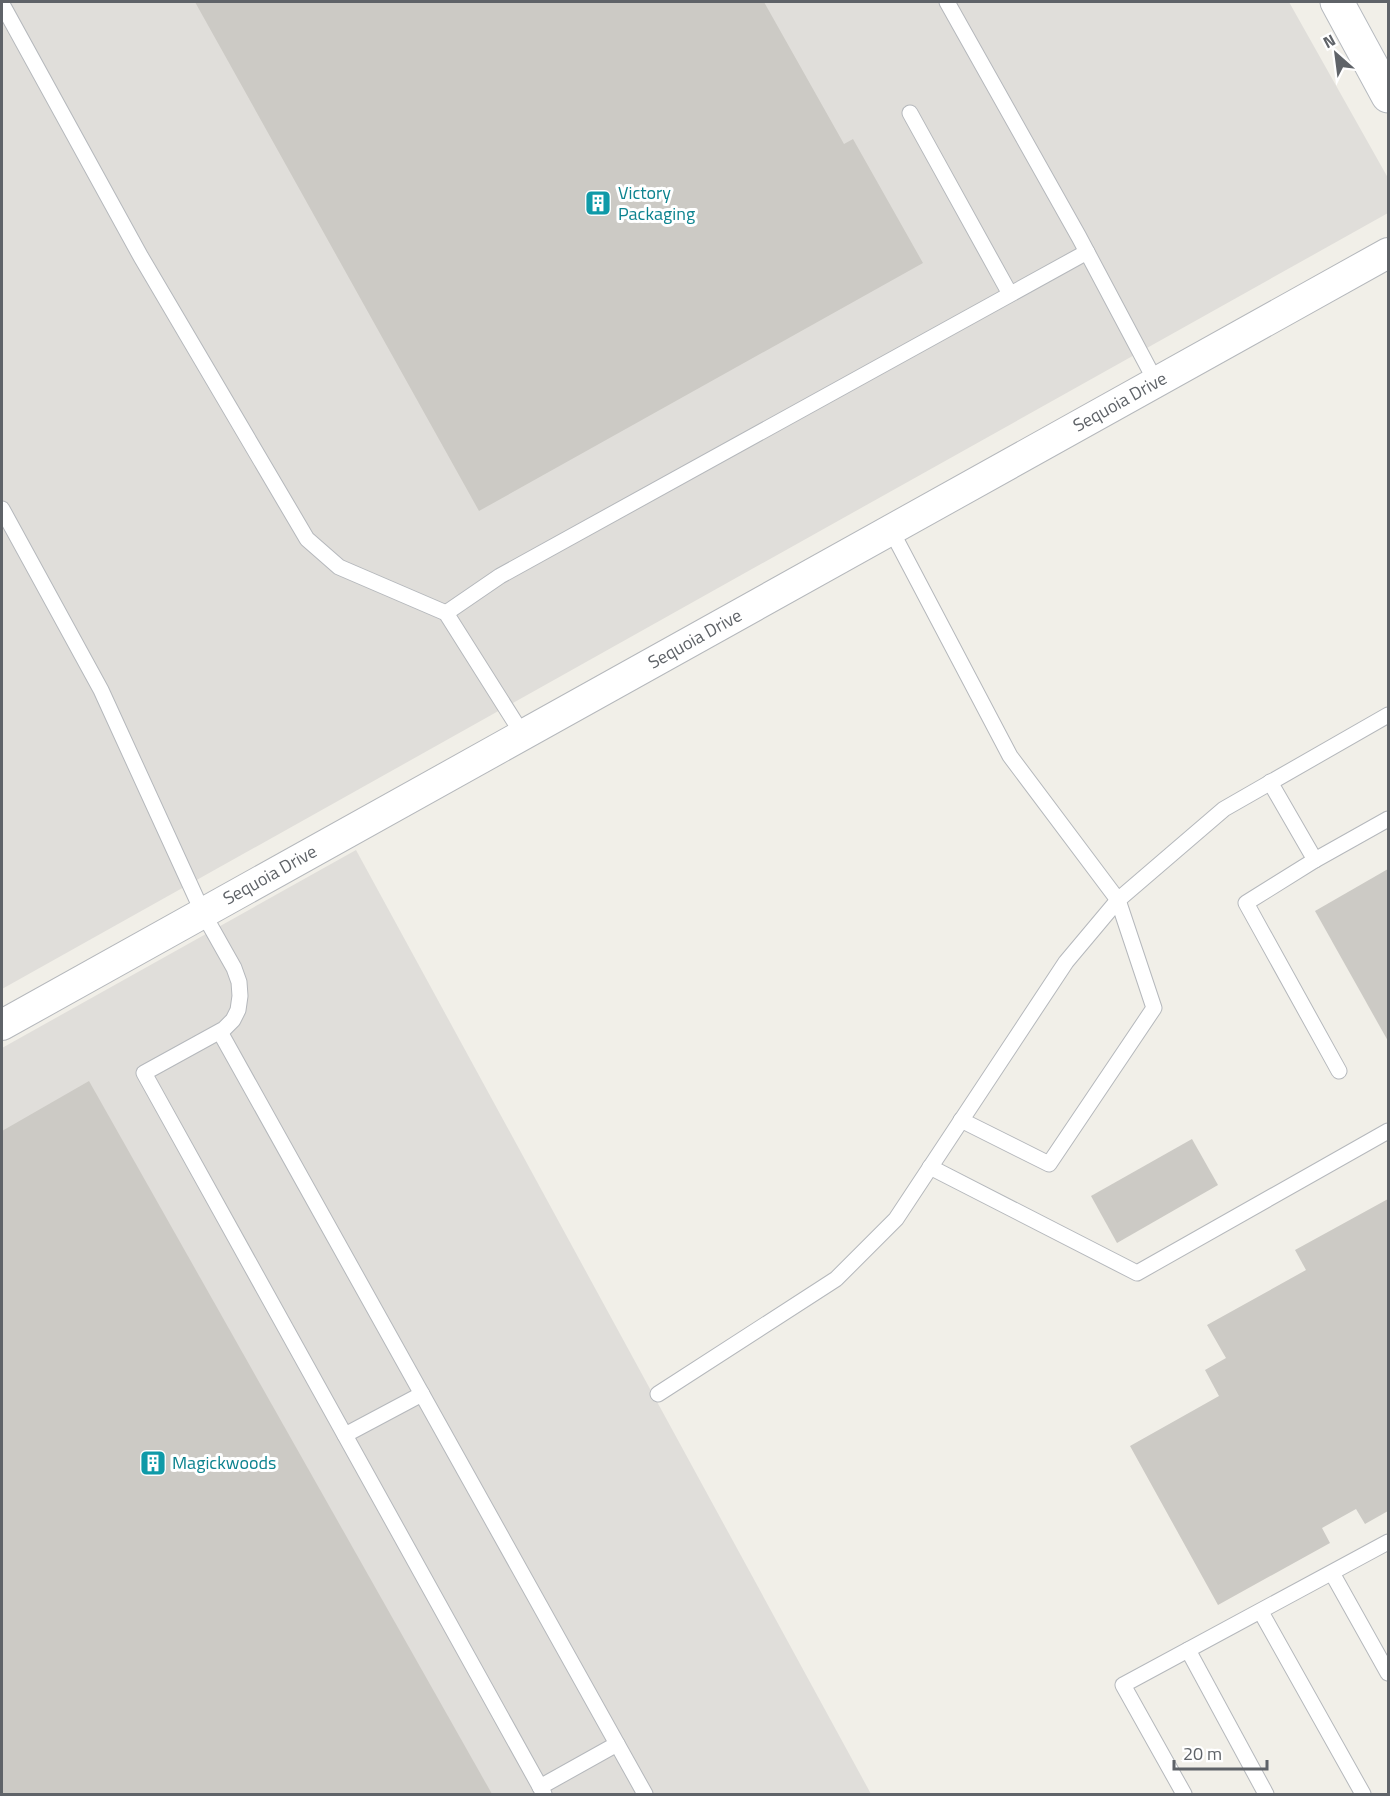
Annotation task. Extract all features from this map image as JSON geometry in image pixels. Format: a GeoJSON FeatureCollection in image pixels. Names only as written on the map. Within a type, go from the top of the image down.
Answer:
{"type":"FeatureCollection","features":[{"type":"Feature","properties":{"kind":"main road"},"geometry":{"type":"LineString","coordinates":[[1337,2],[1389,96]]}},
{"type":"Feature","properties":{"kind":"street","name":"Sequoia Drive"},"geometry":{"type":"LineString","coordinates":[[2,1025],[1389,253]]}},
{"type":"Feature","properties":{"kind":"lane"},"geometry":{"type":"LineString","coordinates":[[947,2],[1087,252],[1155,382]]}},
{"type":"Feature","properties":{"kind":"lane"},"geometry":{"type":"LineString","coordinates":[[2,4],[141,257],[307,539],[339,567],[446,613],[523,735]]}},
{"type":"Feature","properties":{"kind":"lane"},"geometry":{"type":"LineString","coordinates":[[910,113],[1010,294]]}},
{"type":"Feature","properties":{"kind":"lane"},"geometry":{"type":"LineString","coordinates":[[446,613],[500,576],[1087,252]]}},
{"type":"Feature","properties":{"kind":"lane"},"geometry":{"type":"LineString","coordinates":[[2,509],[101,690],[203,913],[234,968],[239,982],[238,1010],[233,1020],[220,1032],[144,1073],[542,1791],[616,1743]]}},
{"type":"Feature","properties":{"kind":"lane"},"geometry":{"type":"LineString","coordinates":[[891,530],[1011,756],[1118,900],[1154,1008],[1049,1164],[961,1120]]}},
{"type":"Feature","properties":{"kind":"lane"},"geometry":{"type":"LineString","coordinates":[[658,1394],[836,1279],[896,1219],[1066,962],[1118,900],[1224,809],[1389,715]]}},
{"type":"Feature","properties":{"kind":"lane"},"geometry":{"type":"LineString","coordinates":[[1270,782],[1315,860]]}},
{"type":"Feature","properties":{"kind":"lane"},"geometry":{"type":"LineString","coordinates":[[1340,1071],[1246,903],[1315,860],[1389,819]]}},
{"type":"Feature","properties":{"kind":"lane"},"geometry":{"type":"LineString","coordinates":[[220,1032],[645,1794]]}},
{"type":"Feature","properties":{"kind":"lane"},"geometry":{"type":"LineString","coordinates":[[930,1167],[1137,1273],[1389,1131]]}},
{"type":"Feature","properties":{"kind":"lane"},"geometry":{"type":"LineString","coordinates":[[345,1436],[422,1394]]}},
{"type":"Feature","properties":{"kind":"lane"},"geometry":{"type":"LineString","coordinates":[[1184,1794],[1123,1685],[1389,1542]]}},
{"type":"Feature","properties":{"kind":"lane"},"geometry":{"type":"LineString","coordinates":[[1332,1573],[1389,1672]]}},
{"type":"Feature","properties":{"kind":"lane"},"geometry":{"type":"LineString","coordinates":[[1261,1612],[1363,1794]]}},
{"type":"Feature","properties":{"kind":"lane"},"geometry":{"type":"LineString","coordinates":[[1188,1650],[1266,1794]]}},
{"type":"Feature","properties":{"kind":"shaded area"},"geometry":{"type":"Polygon","coordinates":[[[2,2],[1289,2],[1388,178],[1388,213],[2,989],[2,2]]]}},
{"type":"Feature","properties":{"kind":"shaded area"},"geometry":{"type":"Polygon","coordinates":[[[356,850],[871,1794],[2,1794],[2,1048],[356,850]]]}},
{"type":"Feature","properties":{"kind":"building","name":"Victory Packaging"},"geometry":{"type":"Polygon","coordinates":[[[195,2],[764,2],[844,144],[853,139],[923,263],[479,511],[195,2]]]}},
{"type":"Feature","properties":{"kind":"building"},"geometry":{"type":"Polygon","coordinates":[[[1388,869],[1388,1041],[1315,911],[1388,869]]]}},
{"type":"Feature","properties":{"kind":"building","name":"Magickwoods"},"geometry":{"type":"Polygon","coordinates":[[[89,1081],[492,1794],[2,1794],[2,1131],[89,1081]]]}},
{"type":"Feature","properties":{"kind":"building"},"geometry":{"type":"Polygon","coordinates":[[[1192,1139],[1218,1185],[1117,1243],[1091,1196],[1192,1139]]]}},
{"type":"Feature","properties":{"kind":"building"},"geometry":{"type":"Polygon","coordinates":[[[1388,1199],[1388,1511],[1365,1524],[1356,1509],[1322,1528],[1330,1543],[1218,1605],[1130,1446],[1219,1396],[1205,1370],[1226,1358],[1207,1325],[1306,1270],[1295,1250],[1388,1199]]]}},
{"type":"Feature","properties":{"kind":"place","name":"Victory Packaging"},"geometry":{"type":"Point","coordinates":[598,203]}},
{"type":"Feature","properties":{"kind":"place","name":"Magickwoods"},"geometry":{"type":"Point","coordinates":[153,1463]}}]}
